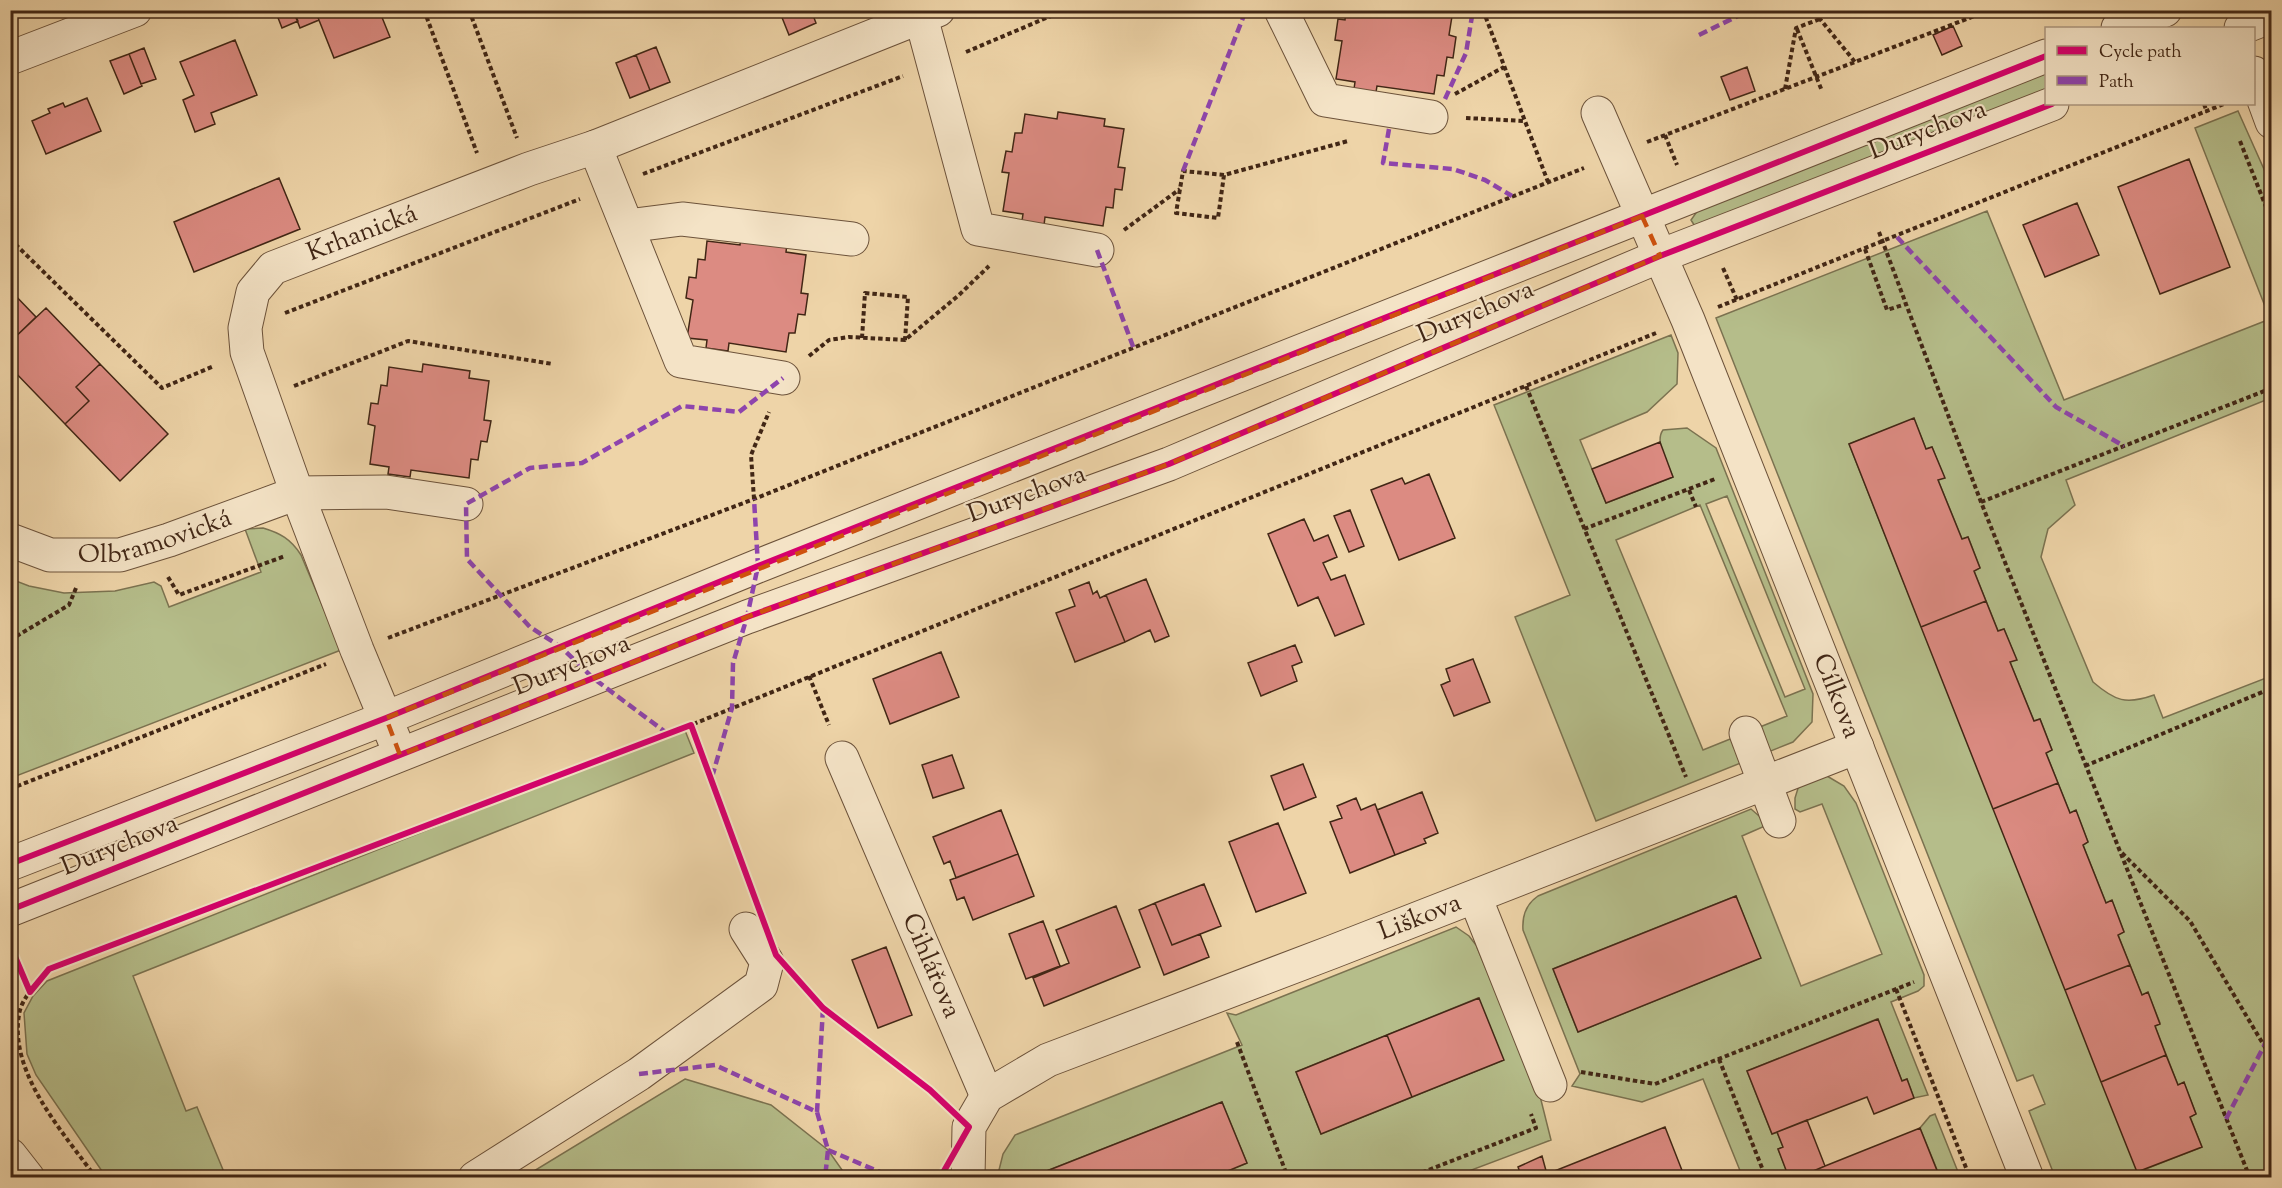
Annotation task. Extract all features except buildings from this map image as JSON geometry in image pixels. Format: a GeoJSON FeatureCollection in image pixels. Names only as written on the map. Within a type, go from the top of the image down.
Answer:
{"type":"FeatureCollection","features":[{"type":"Feature","properties":{"kind":"street"},"geometry":{"type":"LineString","coordinates":[[10,58],[135,10]]}},
{"type":"Feature","properties":{"kind":"street"},"geometry":{"type":"LineString","coordinates":[[1281,10],[1325,100],[1423,116]]}},
{"type":"Feature","properties":{"kind":"street"},"geometry":{"type":"LineString","coordinates":[[2121,27],[2165,10]]}},
{"type":"Feature","properties":{"kind":"street"},"geometry":{"type":"LineString","coordinates":[[2232,10],[2239,27]]}},
{"type":"Feature","properties":{"kind":"street"},"geometry":{"type":"LineString","coordinates":[[930,14],[934,65],[978,229],[1097,250]]}},
{"type":"Feature","properties":{"kind":"street","name":"Krhanická"},"geometry":{"type":"LineString","coordinates":[[246,340],[253,292],[273,268],[529,169],[595,147],[930,14]]}},
{"type":"Feature","properties":{"kind":"street"},"geometry":{"type":"LineString","coordinates":[[2242,27],[2271,16]]}},
{"type":"Feature","properties":{"kind":"street","name":"Durychova"},"geometry":{"type":"LineString","coordinates":[[10,864],[386,718],[758,566],[2045,56]]}},
{"type":"Feature","properties":{"kind":"street"},"geometry":{"type":"LineString","coordinates":[[2255,78],[2271,122]]}},
{"type":"Feature","properties":{"kind":"street","name":"Durychova"},"geometry":{"type":"LineString","coordinates":[[10,910],[747,617],[1169,464],[1660,256],[2049,105]]}},
{"type":"Feature","properties":{"kind":"street","name":"Cílkova"},"geometry":{"type":"LineString","coordinates":[[1598,113],[1688,320],[2027,1178]]}},
{"type":"Feature","properties":{"kind":"street"},"geometry":{"type":"LineString","coordinates":[[595,147],[681,361],[783,378]]}},
{"type":"Feature","properties":{"kind":"street"},"geometry":{"type":"LineString","coordinates":[[627,226],[682,219],[852,239]]}},
{"type":"Feature","properties":{"kind":"street"},"geometry":{"type":"LineString","coordinates":[[246,340],[263,398],[297,493],[400,755]]}},
{"type":"Feature","properties":{"kind":"street","name":"Olbramovická"},"geometry":{"type":"LineString","coordinates":[[10,540],[50,555],[120,555],[169,540],[297,493],[386,492],[466,504]]}},
{"type":"Feature","properties":{"kind":"street"},"geometry":{"type":"LineString","coordinates":[[1746,733],[1779,821]]}},
{"type":"Feature","properties":{"kind":"street","name":"Liškova"},"geometry":{"type":"LineString","coordinates":[[987,1096],[1048,1060],[1475,897],[1857,747]]}},
{"type":"Feature","properties":{"kind":"street","name":"Cihlářova"},"geometry":{"type":"LineString","coordinates":[[842,758],[987,1096]]}},
{"type":"Feature","properties":{"kind":"street"},"geometry":{"type":"LineString","coordinates":[[1475,897],[1549,1081]]}},
{"type":"Feature","properties":{"kind":"street"},"geometry":{"type":"LineString","coordinates":[[475,1178],[639,1074],[761,985],[767,962],[751,914]]}},
{"type":"Feature","properties":{"kind":"street"},"geometry":{"type":"LineString","coordinates":[[968,1178],[969,1127],[987,1096]]}},
{"type":"Feature","properties":{"kind":"path"},"geometry":{"type":"LineString","coordinates":[[424,10],[489,185]]}},
{"type":"Feature","properties":{"kind":"path"},"geometry":{"type":"LineString","coordinates":[[469,10],[529,169]]}},
{"type":"Feature","properties":{"kind":"path"},"geometry":{"type":"LineString","coordinates":[[10,239],[162,388],[246,340],[612,187],[867,88],[934,65],[1065,10]]}},
{"type":"Feature","properties":{"kind":"path"},"geometry":{"type":"LineString","coordinates":[[1483,10],[1548,182]]}},
{"type":"Feature","properties":{"kind":"path"},"geometry":{"type":"LineString","coordinates":[[1817,10],[1820,19],[1855,62]]}},
{"type":"Feature","properties":{"kind":"path"},"geometry":{"type":"LineString","coordinates":[[10,789],[338,660],[357,650],[754,499],[1665,135],[1990,10]]}},
{"type":"Feature","properties":{"kind":"path"},"geometry":{"type":"LineString","coordinates":[[1796,28],[1820,19]]}},
{"type":"Feature","properties":{"kind":"path"},"geometry":{"type":"LineString","coordinates":[[1785,89],[1796,28]]}},
{"type":"Feature","properties":{"kind":"path"},"geometry":{"type":"LineString","coordinates":[[1796,28],[1822,91]]}},
{"type":"Feature","properties":{"kind":"path"},"geometry":{"type":"LineString","coordinates":[[1423,116],[1504,67]]}},
{"type":"Feature","properties":{"kind":"path"},"geometry":{"type":"LineString","coordinates":[[2204,105],[2207,112]]}},
{"type":"Feature","properties":{"kind":"path"},"geometry":{"type":"LineString","coordinates":[[96,1178],[36,1093],[19,1049],[19,1014],[30,992],[49,969],[691,725],[2222,105]]}},
{"type":"Feature","properties":{"kind":"path"},"geometry":{"type":"LineString","coordinates":[[1665,135],[1680,172]]}},
{"type":"Feature","properties":{"kind":"path"},"geometry":{"type":"LineString","coordinates":[[2238,136],[2271,222]]}},
{"type":"Feature","properties":{"kind":"path"},"geometry":{"type":"LineString","coordinates":[[1183,171],[1176,213],[1218,218],[1224,175]]}},
{"type":"Feature","properties":{"kind":"path"},"geometry":{"type":"LineString","coordinates":[[1097,250],[1180,189]]}},
{"type":"Feature","properties":{"kind":"path"},"geometry":{"type":"LineString","coordinates":[[1879,232],[1981,502],[2250,1178]]}},
{"type":"Feature","properties":{"kind":"path"},"geometry":{"type":"LineString","coordinates":[[754,499],[751,455],[783,378],[829,340],[862,338],[905,340],[959,295],[1020,237]]}},
{"type":"Feature","properties":{"kind":"path"},"geometry":{"type":"LineString","coordinates":[[1865,249],[1887,310],[1906,304]]}},
{"type":"Feature","properties":{"kind":"path"},"geometry":{"type":"LineString","coordinates":[[1721,264],[1737,300]]}},
{"type":"Feature","properties":{"kind":"path"},"geometry":{"type":"LineString","coordinates":[[862,338],[865,293],[908,297],[905,340]]}},
{"type":"Feature","properties":{"kind":"path"},"geometry":{"type":"LineString","coordinates":[[263,398],[408,341],[553,364]]}},
{"type":"Feature","properties":{"kind":"path"},"geometry":{"type":"LineString","coordinates":[[1526,386],[1686,777]]}},
{"type":"Feature","properties":{"kind":"path"},"geometry":{"type":"LineString","coordinates":[[1981,502],[2271,388]]}},
{"type":"Feature","properties":{"kind":"path"},"geometry":{"type":"LineString","coordinates":[[1584,529],[1717,478]]}},
{"type":"Feature","properties":{"kind":"path"},"geometry":{"type":"LineString","coordinates":[[1689,490],[1695,507]]}},
{"type":"Feature","properties":{"kind":"path"},"geometry":{"type":"LineString","coordinates":[[167,576],[179,595],[292,554]]}},
{"type":"Feature","properties":{"kind":"path"},"geometry":{"type":"LineString","coordinates":[[10,640],[69,604],[78,584],[69,581]]}},
{"type":"Feature","properties":{"kind":"path"},"geometry":{"type":"LineString","coordinates":[[809,676],[842,758]]}},
{"type":"Feature","properties":{"kind":"path"},"geometry":{"type":"LineString","coordinates":[[2085,766],[2271,688]]}},
{"type":"Feature","properties":{"kind":"path"},"geometry":{"type":"LineString","coordinates":[[691,725],[751,914]]}},
{"type":"Feature","properties":{"kind":"path"},"geometry":{"type":"LineString","coordinates":[[2119,850],[2190,921],[2271,1059]]}},
{"type":"Feature","properties":{"kind":"path"},"geometry":{"type":"LineString","coordinates":[[14,953],[30,992]]}},
{"type":"Feature","properties":{"kind":"path"},"geometry":{"type":"LineString","coordinates":[[1408,1178],[1536,1128],[1521,1087],[1549,1081],[1566,1070],[1655,1084],[1945,970]]}},
{"type":"Feature","properties":{"kind":"path"},"geometry":{"type":"LineString","coordinates":[[792,973],[823,1008],[930,1090],[969,1127]]}},
{"type":"Feature","properties":{"kind":"path"},"geometry":{"type":"LineString","coordinates":[[1896,989],[1970,1178]]}},
{"type":"Feature","properties":{"kind":"path"},"geometry":{"type":"LineString","coordinates":[[1237,1041],[1288,1178]]}},
{"type":"Feature","properties":{"kind":"path"},"geometry":{"type":"LineString","coordinates":[[1719,1059],[1766,1178]]}},
{"type":"Feature","properties":{"kind":"highlighted area"},"geometry":{"type":"Polygon","coordinates":[[[1642,216],[1660,256],[1169,464],[747,617],[400,755],[386,718],[1642,216]]]}},
{"type":"Feature","properties":{"kind":"green space"},"geometry":{"type":"Polygon","coordinates":[[[2045,71],[2045,93],[1696,228],[1691,220],[1698,210],[2045,71]]]}},
{"type":"Feature","properties":{"kind":"green space"},"geometry":{"type":"Polygon","coordinates":[[[2238,111],[2271,185],[2271,398],[2066,480],[2075,505],[2048,529],[2041,557],[2093,682],[2115,697],[2136,700],[2154,695],[2163,718],[2271,676],[2271,1177],[2055,1177],[2029,1111],[2045,1104],[2033,1075],[2017,1081],[1716,318],[1987,211],[2064,400],[2270,319],[2195,128],[2238,111]],[[1914,419],[1849,444],[2138,1172],[2202,1147],[2190,1117],[2196,1114],[2184,1083],[2178,1085],[2155,1026],[2160,1023],[2148,993],[2142,995],[2118,935],[2124,932],[2112,901],[2106,903],[2083,845],[2088,842],[2076,811],[2070,813],[2046,753],[2052,750],[2040,719],[2034,721],[2010,662],[2016,659],[2004,629],[1998,631],[1974,571],[1980,568],[1968,537],[1962,539],[1938,480],[1944,477],[1932,447],[1926,449],[1914,419]]]}},
{"type":"Feature","properties":{"kind":"green space"},"geometry":{"type":"Polygon","coordinates":[[[1671,335],[1678,353],[1677,384],[1647,412],[1580,440],[1606,503],[1673,477],[1661,447],[1663,430],[1687,428],[1716,448],[1813,694],[1812,722],[1793,742],[1596,821],[1515,617],[1570,595],[1494,405],[1671,335]],[[1727,496],[1706,504],[1785,697],[1805,689],[1727,496]],[[1700,505],[1616,540],[1703,750],[1787,716],[1700,505]]]}},
{"type":"Feature","properties":{"kind":"green space"},"geometry":{"type":"Polygon","coordinates":[[[263,528],[285,537],[301,555],[341,650],[11,778],[11,579],[29,586],[64,593],[115,591],[154,582],[161,586],[169,607],[261,572],[245,529],[263,528]]]}},
{"type":"Feature","properties":{"kind":"green space"},"geometry":{"type":"Polygon","coordinates":[[[684,728],[694,753],[133,976],[186,1111],[197,1107],[226,1177],[106,1177],[36,1075],[27,1054],[24,1013],[33,996],[47,981],[684,728]]]}},
{"type":"Feature","properties":{"kind":"green space"},"geometry":{"type":"Polygon","coordinates":[[[1827,776],[1844,786],[1856,803],[1924,975],[1924,986],[1918,991],[1891,1002],[1928,1095],[1914,1098],[1907,1079],[1902,1081],[1877,1019],[1747,1071],[1772,1134],[1777,1132],[1783,1147],[1778,1149],[1789,1177],[1743,1178],[1703,1079],[1642,1102],[1572,1086],[1580,1074],[1523,930],[1523,920],[1528,907],[1538,896],[1751,809],[1766,822],[1765,826],[1742,836],[1801,986],[1882,954],[1822,804],[1800,812],[1795,809],[1795,798],[1799,785],[1827,776]],[[1736,896],[1553,969],[1578,1032],[1760,958],[1736,896]]]}},
{"type":"Feature","properties":{"kind":"green space"},"geometry":{"type":"Polygon","coordinates":[[[1456,927],[1469,936],[1476,945],[1540,1096],[1551,1140],[1453,1177],[1211,1177],[1247,1163],[1222,1102],[1039,1174],[1040,1177],[997,1178],[1003,1154],[1015,1135],[1242,1045],[1227,1013],[1236,1015],[1456,927]],[[1478,998],[1296,1072],[1321,1134],[1503,1060],[1478,998]]]}},
{"type":"Feature","properties":{"kind":"green space"},"geometry":{"type":"Polygon","coordinates":[[[685,1079],[771,1105],[828,1150],[847,1177],[524,1177],[685,1079]]]}},
{"type":"Feature","properties":{"kind":"green space"},"geometry":{"type":"Polygon","coordinates":[[[1935,1114],[1960,1177],[1940,1177],[1920,1128],[1930,1116],[1935,1114]]]}},
{"type":"Feature","properties":{"kind":"marked path"},"geometry":{"type":"LineString","coordinates":[[1183,171],[1246,10]]}},
{"type":"Feature","properties":{"kind":"marked path"},"geometry":{"type":"LineString","coordinates":[[1445,99],[1466,53],[1473,10]]}},
{"type":"Feature","properties":{"kind":"marked path"},"geometry":{"type":"LineString","coordinates":[[1699,35],[1750,10]]}},
{"type":"Feature","properties":{"kind":"marked path"},"geometry":{"type":"LineString","coordinates":[[1389,129],[1383,163],[1453,169],[1485,180],[1512,196]]}},
{"type":"Feature","properties":{"kind":"marked path"},"geometry":{"type":"LineString","coordinates":[[1897,237],[2056,407],[2124,446]]}},
{"type":"Feature","properties":{"kind":"marked path"},"geometry":{"type":"LineString","coordinates":[[1097,250],[1134,349]]}},
{"type":"Feature","properties":{"kind":"marked path"},"geometry":{"type":"LineString","coordinates":[[668,734],[593,678],[561,647],[530,627],[467,559],[466,504],[530,468],[582,463],[682,406],[739,412],[783,378]]}},
{"type":"Feature","properties":{"kind":"marked path"},"geometry":{"type":"LineString","coordinates":[[712,777],[732,708],[733,663],[747,617],[758,566],[754,499]]}},
{"type":"Feature","properties":{"kind":"marked path"},"geometry":{"type":"LineString","coordinates":[[817,1112],[823,1008]]}},
{"type":"Feature","properties":{"kind":"marked path"},"geometry":{"type":"LineString","coordinates":[[2226,1119],[2264,1046],[2272,1024]]}},
{"type":"Feature","properties":{"kind":"marked path"},"geometry":{"type":"LineString","coordinates":[[639,1074],[715,1065],[817,1112],[828,1150],[825,1178]]}},
{"type":"Feature","properties":{"kind":"marked path"},"geometry":{"type":"LineString","coordinates":[[828,1150],[894,1178]]}},
{"type":"Feature","properties":{"kind":"cycle path"},"geometry":{"type":"LineString","coordinates":[[10,864],[386,718],[758,566],[2045,56]]}},
{"type":"Feature","properties":{"kind":"cycle path"},"geometry":{"type":"LineString","coordinates":[[10,910],[747,617],[1169,464],[1660,256],[2049,105]]}},
{"type":"Feature","properties":{"kind":"cycle path"},"geometry":{"type":"LineString","coordinates":[[10,945],[30,992],[49,969],[691,725],[776,955],[823,1008],[930,1090],[969,1127],[940,1178]]}}]}
